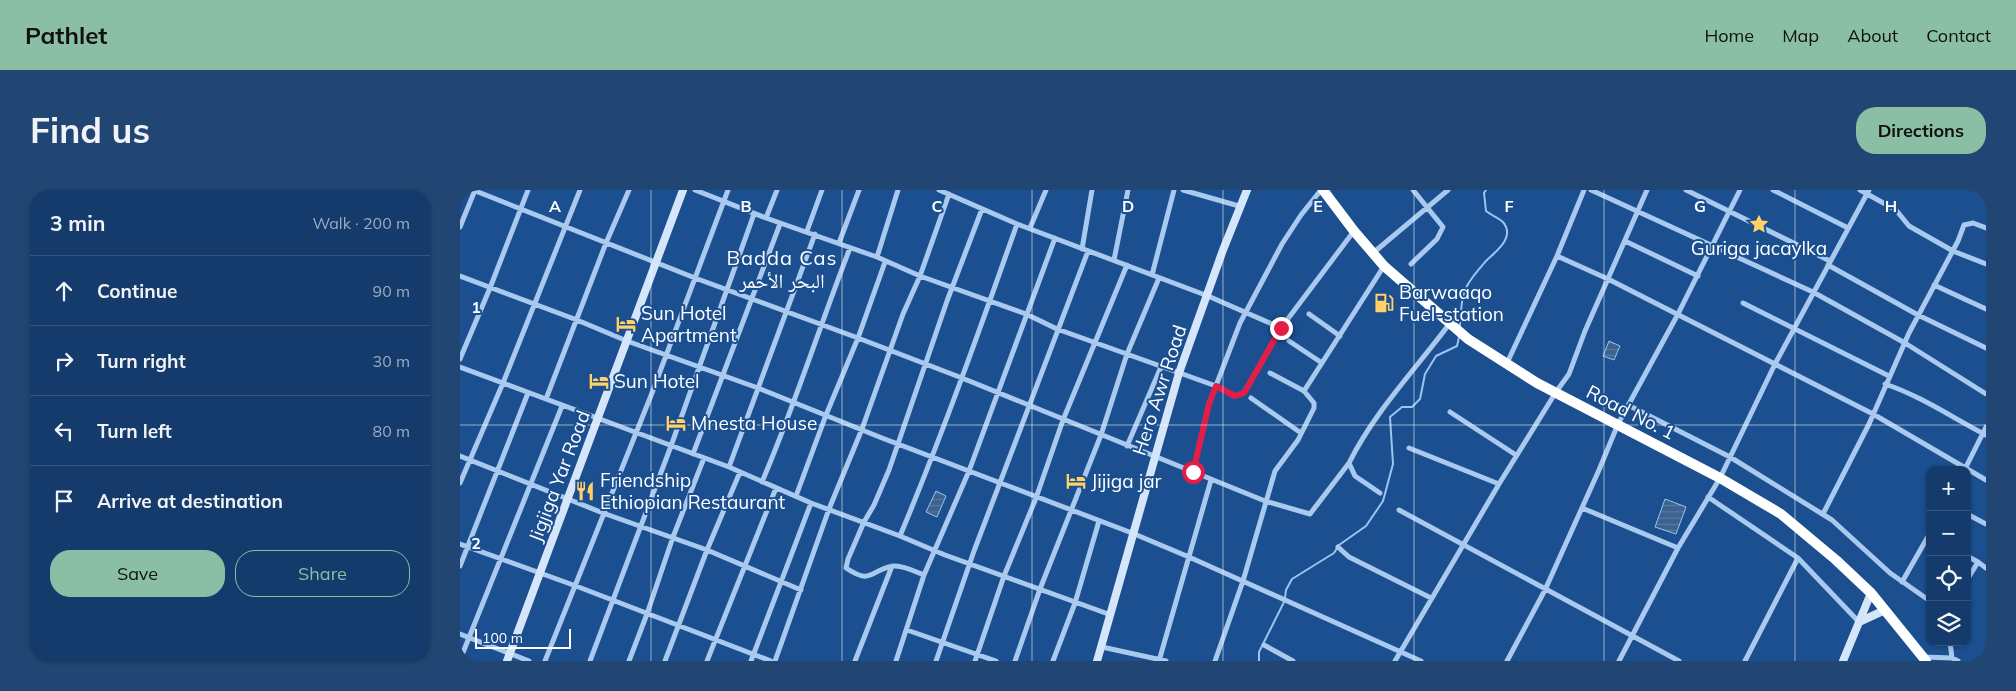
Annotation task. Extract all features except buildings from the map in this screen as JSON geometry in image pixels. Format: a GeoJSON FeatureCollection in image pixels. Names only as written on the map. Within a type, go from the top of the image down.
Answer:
{"type":"FeatureCollection","features":[{"type":"Feature","properties":{"kind":"highway","name":"Road No. 1"},"geometry":{"type":"LineString","coordinates":[[1322,190],[1384,266],[1468,339],[1537,383],[1720,478],[1781,514],[1836,560],[1871,594],[1925,659]]}},
{"type":"Feature","properties":{"kind":"street"},"geometry":{"type":"LineString","coordinates":[[460,227],[474,190],[655,263],[962,378],[1264,501],[1310,514],[1349,463],[1365,433],[1377,416],[1419,365],[1450,323]]}},
{"type":"Feature","properties":{"kind":"street"},"geometry":{"type":"LineString","coordinates":[[460,359],[528,190]]}},
{"type":"Feature","properties":{"kind":"street"},"geometry":{"type":"LineString","coordinates":[[460,483],[567,227],[580,190]]}},
{"type":"Feature","properties":{"kind":"street"},"geometry":{"type":"LineString","coordinates":[[546,400],[606,243],[629,190]]}},
{"type":"Feature","properties":{"kind":"street","name":"Jigjiga Yar Road"},"geometry":{"type":"LineString","coordinates":[[509,657],[683,190]]}},
{"type":"Feature","properties":{"kind":"street"},"geometry":{"type":"LineString","coordinates":[[695,190],[780,224],[807,231],[877,257],[920,276],[1026,314],[1057,329],[1216,386],[1235,396],[1244,393],[1281,328],[1354,231]]}},
{"type":"Feature","properties":{"kind":"street"},"geometry":{"type":"LineString","coordinates":[[545,661],[576,586],[728,190]]}},
{"type":"Feature","properties":{"kind":"street"},"geometry":{"type":"LineString","coordinates":[[766,218],[777,190]]}},
{"type":"Feature","properties":{"kind":"street"},"geometry":{"type":"LineString","coordinates":[[807,231],[822,190]]}},
{"type":"Feature","properties":{"kind":"street"},"geometry":{"type":"LineString","coordinates":[[839,243],[859,190]]}},
{"type":"Feature","properties":{"kind":"street"},"geometry":{"type":"LineString","coordinates":[[877,257],[898,190]]}},
{"type":"Feature","properties":{"kind":"street"},"geometry":{"type":"LineString","coordinates":[[940,190],[1017,224],[1208,296],[1281,328]]}},
{"type":"Feature","properties":{"kind":"street"},"geometry":{"type":"LineString","coordinates":[[1030,228],[1046,190]]}},
{"type":"Feature","properties":{"kind":"street"},"geometry":{"type":"LineString","coordinates":[[936,661],[970,563],[1030,407],[1085,250],[1092,190]]}},
{"type":"Feature","properties":{"kind":"street"},"geometry":{"type":"LineString","coordinates":[[1114,260],[1128,190]]}},
{"type":"Feature","properties":{"kind":"street"},"geometry":{"type":"LineString","coordinates":[[1152,275],[1174,190]]}},
{"type":"Feature","properties":{"kind":"street"},"geometry":{"type":"LineString","coordinates":[[1183,190],[1239,206]]}},
{"type":"Feature","properties":{"kind":"street","name":"Hero Awr Road"},"geometry":{"type":"LineString","coordinates":[[1097,661],[1132,533],[1180,373],[1239,206],[1247,190]]}},
{"type":"Feature","properties":{"kind":"street"},"geometry":{"type":"LineString","coordinates":[[1193,472],[1209,404],[1240,323],[1282,244],[1322,190]]}},
{"type":"Feature","properties":{"kind":"street"},"geometry":{"type":"LineString","coordinates":[[1411,264],[1437,239],[1443,227],[1413,190]]}},
{"type":"Feature","properties":{"kind":"street"},"geometry":{"type":"LineString","coordinates":[[1373,254],[1448,190]]}},
{"type":"Feature","properties":{"kind":"street"},"geometry":{"type":"LineString","coordinates":[[1506,363],[1557,256],[1584,190]]}},
{"type":"Feature","properties":{"kind":"street"},"geometry":{"type":"LineString","coordinates":[[1591,190],[1813,292],[1905,342],[1986,394]]}},
{"type":"Feature","properties":{"kind":"street"},"geometry":{"type":"LineString","coordinates":[[1395,661],[1516,455],[1569,374],[1608,278],[1647,190]]}},
{"type":"Feature","properties":{"kind":"street"},"geometry":{"type":"LineString","coordinates":[[1686,190],[1829,263],[1918,315],[1986,348]]}},
{"type":"Feature","properties":{"kind":"street"},"geometry":{"type":"LineString","coordinates":[[1507,661],[1544,590],[1618,424],[1698,276],[1740,190]]}},
{"type":"Feature","properties":{"kind":"street"},"geometry":{"type":"LineString","coordinates":[[1774,190],[1848,228]]}},
{"type":"Feature","properties":{"kind":"street"},"geometry":{"type":"LineString","coordinates":[[1860,190],[1868,192],[1896,210],[1910,226],[1952,250],[1986,264]]}},
{"type":"Feature","properties":{"kind":"street"},"geometry":{"type":"LineString","coordinates":[[1619,661],[1678,548],[1720,478],[1794,328],[1868,192]]}},
{"type":"Feature","properties":{"kind":"street"},"geometry":{"type":"LineString","coordinates":[[775,661],[829,509],[862,429],[902,314],[920,276],[949,194]]}},
{"type":"Feature","properties":{"kind":"street"},"geometry":{"type":"LineString","coordinates":[[924,575],[892,566],[870,576],[862,577],[846,568],[864,522],[874,505],[885,479],[896,443],[982,209]]}},
{"type":"Feature","properties":{"kind":"street"},"geometry":{"type":"LineString","coordinates":[[590,661],[671,446],[754,214]]}},
{"type":"Feature","properties":{"kind":"street"},"geometry":{"type":"LineString","coordinates":[[1822,514],[1873,414],[1918,315],[1964,226],[1972,223],[1986,228]]}},
{"type":"Feature","properties":{"kind":"street"},"geometry":{"type":"LineString","coordinates":[[693,454],[780,224]]}},
{"type":"Feature","properties":{"kind":"street"},"geometry":{"type":"LineString","coordinates":[[900,536],[933,457],[1017,224]]}},
{"type":"Feature","properties":{"kind":"street"},"geometry":{"type":"LineString","coordinates":[[729,468],[815,234]]}},
{"type":"Feature","properties":{"kind":"street"},"geometry":{"type":"LineString","coordinates":[[896,661],[924,575],[969,471],[1055,238]]}},
{"type":"Feature","properties":{"kind":"street"},"geometry":{"type":"LineString","coordinates":[[1625,241],[1698,276]]}},
{"type":"Feature","properties":{"kind":"street"},"geometry":{"type":"LineString","coordinates":[[762,482],[794,402],[820,324],[850,248]]}},
{"type":"Feature","properties":{"kind":"street"},"geometry":{"type":"LineString","coordinates":[[1557,256],[1608,278],[1873,414],[1960,466]]}},
{"type":"Feature","properties":{"kind":"street"},"geometry":{"type":"LineString","coordinates":[[796,496],[826,415],[858,338],[885,262]]}},
{"type":"Feature","properties":{"kind":"street"},"geometry":{"type":"LineString","coordinates":[[974,661],[1004,576],[1036,498],[1063,420],[1127,266]]}},
{"type":"Feature","properties":{"kind":"street"},"geometry":{"type":"LineString","coordinates":[[1304,391],[1384,266]]}},
{"type":"Feature","properties":{"kind":"street"},"geometry":{"type":"LineString","coordinates":[[460,276],[627,341],[758,388],[1072,512],[1132,533],[1401,650],[1421,661]]}},
{"type":"Feature","properties":{"kind":"street"},"geometry":{"type":"LineString","coordinates":[[1015,661],[1040,589],[1101,436],[1127,354],[1159,278]]}},
{"type":"Feature","properties":{"kind":"street"},"geometry":{"type":"LineString","coordinates":[[1934,285],[1986,309]]}},
{"type":"Feature","properties":{"kind":"street"},"geometry":{"type":"LineString","coordinates":[[1744,303],[1889,376]]}},
{"type":"Feature","properties":{"kind":"street"},"geometry":{"type":"LineString","coordinates":[[1309,314],[1340,336]]}},
{"type":"Feature","properties":{"kind":"street"},"geometry":{"type":"LineString","coordinates":[[1289,341],[1322,363]]}},
{"type":"Feature","properties":{"kind":"street"},"geometry":{"type":"LineString","coordinates":[[1128,446],[1161,366]]}},
{"type":"Feature","properties":{"kind":"street"},"geometry":{"type":"LineString","coordinates":[[460,367],[704,458],[811,503],[934,550],[1111,615]]}},
{"type":"Feature","properties":{"kind":"street"},"geometry":{"type":"LineString","coordinates":[[1215,661],[1243,581],[1264,501],[1275,471],[1298,440],[1314,408],[1314,403],[1304,391],[1270,373]]}},
{"type":"Feature","properties":{"kind":"street"},"geometry":{"type":"LineString","coordinates":[[1885,384],[1904,390],[1984,434]]}},
{"type":"Feature","properties":{"kind":"street"},"geometry":{"type":"LineString","coordinates":[[460,566],[528,393]]}},
{"type":"Feature","properties":{"kind":"street"},"geometry":{"type":"LineString","coordinates":[[1251,398],[1301,433]]}},
{"type":"Feature","properties":{"kind":"street"},"geometry":{"type":"LineString","coordinates":[[1628,405],[1730,458],[1832,520],[1902,582],[1926,598]]}},
{"type":"Feature","properties":{"kind":"street"},"geometry":{"type":"LineString","coordinates":[[460,660],[562,406]]}},
{"type":"Feature","properties":{"kind":"street"},"geometry":{"type":"LineString","coordinates":[[1450,412],[1516,455]]}},
{"type":"Feature","properties":{"kind":"street"},"geometry":{"type":"LineString","coordinates":[[1967,466],[1986,427]]}},
{"type":"Feature","properties":{"kind":"street"},"geometry":{"type":"LineString","coordinates":[[1409,448],[1499,484]]}},
{"type":"Feature","properties":{"kind":"street"},"geometry":{"type":"LineString","coordinates":[[460,456],[603,513],[707,550],[801,590]]}},
{"type":"Feature","properties":{"kind":"street"},"geometry":{"type":"LineString","coordinates":[[629,661],[647,614],[672,537],[704,458]]}},
{"type":"Feature","properties":{"kind":"street"},"geometry":{"type":"LineString","coordinates":[[1349,463],[1355,476],[1380,493]]}},
{"type":"Feature","properties":{"kind":"street"},"geometry":{"type":"LineString","coordinates":[[665,661],[707,550],[740,472]]}},
{"type":"Feature","properties":{"kind":"street"},"geometry":{"type":"LineString","coordinates":[[1971,472],[1986,480]]}},
{"type":"Feature","properties":{"kind":"street"},"geometry":{"type":"LineString","coordinates":[[1102,647],[1162,661],[1211,480]]}},
{"type":"Feature","properties":{"kind":"street"},"geometry":{"type":"LineString","coordinates":[[707,661],[776,488]]}},
{"type":"Feature","properties":{"kind":"street"},"geometry":{"type":"LineString","coordinates":[[1708,498],[1798,558],[1859,622]]}},
{"type":"Feature","properties":{"kind":"street"},"geometry":{"type":"LineString","coordinates":[[752,661],[811,503]]}},
{"type":"Feature","properties":{"kind":"street"},"geometry":{"type":"LineString","coordinates":[[1582,508],[1678,548]]}},
{"type":"Feature","properties":{"kind":"street"},"geometry":{"type":"LineString","coordinates":[[1399,510],[1544,590],[1632,634],[1679,661]]}},
{"type":"Feature","properties":{"kind":"street"},"geometry":{"type":"LineString","coordinates":[[1971,516],[1986,524]]}},
{"type":"Feature","properties":{"kind":"street"},"geometry":{"type":"LineString","coordinates":[[1054,661],[1075,603],[1099,522]]}},
{"type":"Feature","properties":{"kind":"street"},"geometry":{"type":"LineString","coordinates":[[1902,582],[1926,541]]}},
{"type":"Feature","properties":{"kind":"street"},"geometry":{"type":"LineString","coordinates":[[460,544],[576,586],[771,661]]}},
{"type":"Feature","properties":{"kind":"street"},"geometry":{"type":"LineString","coordinates":[[1338,548],[1349,557],[1431,598]]}},
{"type":"Feature","properties":{"kind":"street"},"geometry":{"type":"LineString","coordinates":[[1745,661],[1798,558]]}},
{"type":"Feature","properties":{"kind":"street"},"geometry":{"type":"LineString","coordinates":[[1971,558],[1986,568]]}},
{"type":"Feature","properties":{"kind":"street"},"geometry":{"type":"LineString","coordinates":[[1971,573],[1978,562]]}},
{"type":"Feature","properties":{"kind":"street"},"geometry":{"type":"LineString","coordinates":[[855,661],[892,566]]}},
{"type":"Feature","properties":{"kind":"street"},"geometry":{"type":"LineString","coordinates":[[1843,661],[1871,594]]}},
{"type":"Feature","properties":{"kind":"street"},"geometry":{"type":"LineString","coordinates":[[1859,622],[1885,610]]}},
{"type":"Feature","properties":{"kind":"street"},"geometry":{"type":"LineString","coordinates":[[907,630],[996,661]]}},
{"type":"Feature","properties":{"kind":"street"},"geometry":{"type":"LineString","coordinates":[[460,634],[470,637],[509,657],[529,661]]}},
{"type":"Feature","properties":{"kind":"street"},"geometry":{"type":"LineString","coordinates":[[1264,645],[1293,661]]}},
{"type":"Feature","properties":{"kind":"street"},"geometry":{"type":"LineString","coordinates":[[1950,646],[1952,658]]}},
{"type":"Feature","properties":{"kind":"street"},"geometry":{"type":"LineString","coordinates":[[1925,659],[1952,658],[1958,661]]}},
{"type":"Feature","properties":{"kind":"water"},"geometry":{"type":"Polygon","coordinates":[[[1609,341],[1620,346],[1614,360],[1603,356],[1609,341]]]}},
{"type":"Feature","properties":{"kind":"water"},"geometry":{"type":"Polygon","coordinates":[[[936,491],[946,496],[937,517],[926,512],[936,491]]]}},
{"type":"Feature","properties":{"kind":"water"},"geometry":{"type":"Polygon","coordinates":[[[1665,499],[1686,507],[1676,534],[1655,527],[1665,499]]]}},
{"type":"Feature","properties":{"kind":"waterway"},"geometry":{"type":"LineString","coordinates":[[1460,325],[1462,300],[1467,286],[1473,276],[1503,244],[1507,234],[1503,222],[1486,211],[1484,193],[1486,190]]}},
{"type":"Feature","properties":{"kind":"waterway"},"geometry":{"type":"LineString","coordinates":[[1285,598],[1286,590],[1292,579],[1334,553],[1339,545],[1366,526],[1383,501],[1393,464],[1390,417],[1402,407],[1412,407],[1420,399],[1425,374],[1436,356],[1457,346],[1459,337]]}},
{"type":"Feature","properties":{"kind":"waterway"},"geometry":{"type":"LineString","coordinates":[[1259,661],[1259,652],[1284,602]]}},
{"type":"Feature","properties":{"kind":"place","name":"Guriga jacaylka"},"geometry":{"type":"Point","coordinates":[1759,224]}},
{"type":"Feature","properties":{"kind":"place","name":"Barwaaqo Fuel-station"},"geometry":{"type":"Point","coordinates":[1384,303]}},
{"type":"Feature","properties":{"kind":"place","name":"Sun Hotel Apartment"},"geometry":{"type":"Point","coordinates":[626,324]}},
{"type":"Feature","properties":{"kind":"place","name":"Sun Hotel"},"geometry":{"type":"Point","coordinates":[599,381]}},
{"type":"Feature","properties":{"kind":"place","name":"Mnesta House"},"geometry":{"type":"Point","coordinates":[676,423]}},
{"type":"Feature","properties":{"kind":"place","name":"Jijiga jar"},"geometry":{"type":"Point","coordinates":[1076,481]}},
{"type":"Feature","properties":{"kind":"place","name":"Friendship Ethiopian Restaurant"},"geometry":{"type":"Point","coordinates":[585,491]}},
{"type":"Feature","properties":{"kind":"district","name":"Badda Cas البحر الأحمر"},"geometry":{"type":"Point","coordinates":[782,268]}},
{"type":"Feature","properties":{"kind":"route"},"geometry":{"type":"LineString","coordinates":[[1193,472],[1209,404],[1216,386],[1235,396],[1244,393],[1281,328]]}}]}
